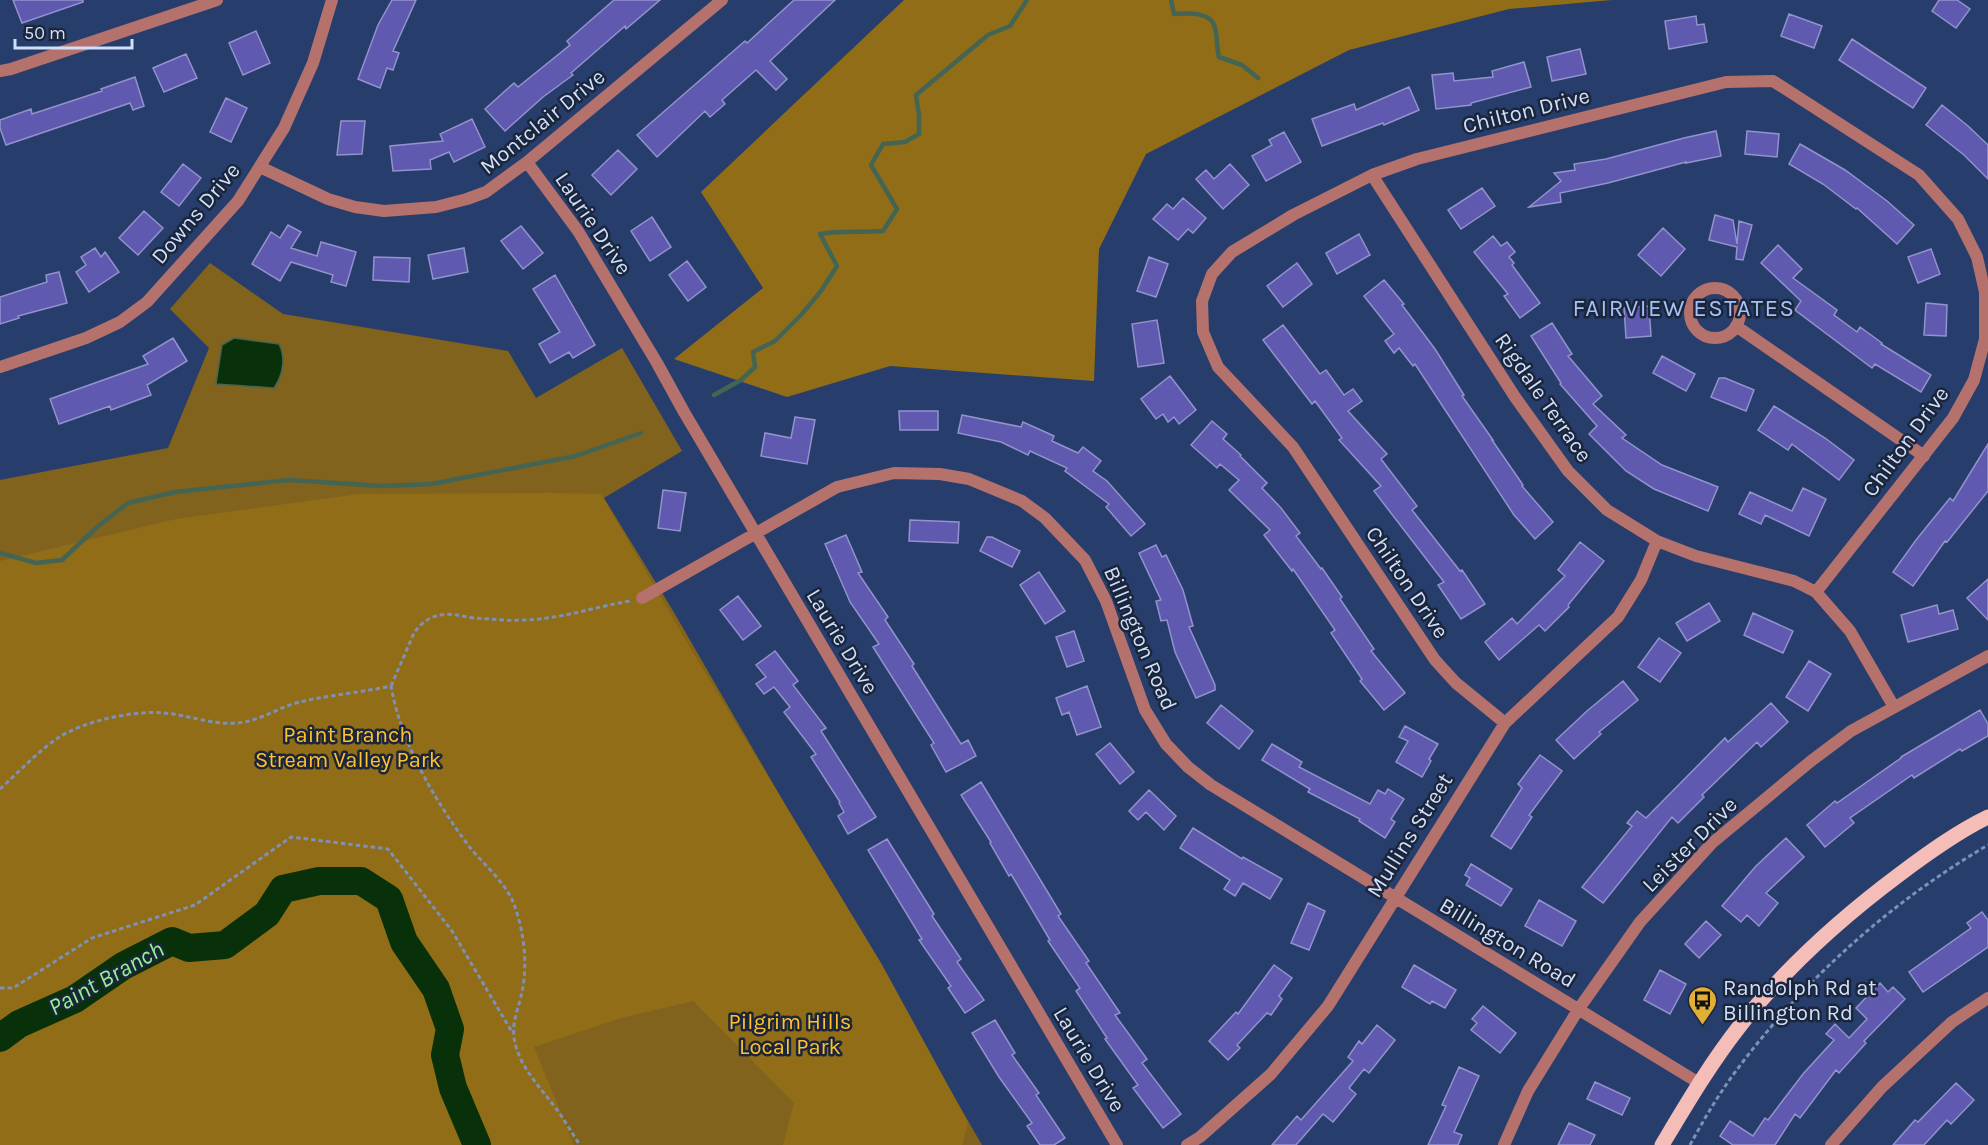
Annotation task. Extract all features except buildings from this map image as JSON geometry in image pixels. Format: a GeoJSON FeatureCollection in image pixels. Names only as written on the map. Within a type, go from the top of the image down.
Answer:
{"type":"FeatureCollection","features":[{"type":"Feature","properties":{"kind":"main road"},"geometry":{"type":"LineString","coordinates":[[1662,1145],[1699,1083],[1739,1026],[1800,958],[1858,905],[1924,856],[1988,817]]}},
{"type":"Feature","properties":{"kind":"street"},"geometry":{"type":"LineString","coordinates":[[0,71],[218,0]]}},
{"type":"Feature","properties":{"kind":"street","name":"Downs Drive"},"geometry":{"type":"LineString","coordinates":[[0,367],[86,338],[120,322],[147,302],[238,201],[284,128],[313,63],[332,0]]}},
{"type":"Feature","properties":{"kind":"street","name":"Montclair Drive"},"geometry":{"type":"LineString","coordinates":[[260,166],[328,199],[355,207],[384,211],[436,207],[467,199],[486,192],[527,162],[722,0]]}},
{"type":"Feature","properties":{"kind":"street","name":"Chilton Drive"},"geometry":{"type":"LineString","coordinates":[[1505,723],[1456,683],[1435,660],[1293,447],[1218,367],[1203,332],[1202,301],[1212,274],[1232,252],[1293,215],[1372,175],[1417,159],[1726,82],[1773,81],[1919,176],[1958,219],[1977,257],[1985,292],[1984,339],[1974,380],[1953,418],[1816,592]]}},
{"type":"Feature","properties":{"kind":"street","name":"Laurie Drive"},"geometry":{"type":"LineString","coordinates":[[527,162],[578,231],[1117,1145]]}},
{"type":"Feature","properties":{"kind":"street","name":"Rigdale Terrace"},"geometry":{"type":"LineString","coordinates":[[1372,175],[1515,397],[1568,471],[1607,510],[1657,541],[1696,556],[1794,581],[1816,592],[1850,631],[1894,707]]}},
{"type":"Feature","properties":{"kind":"street"},"geometry":{"type":"LineString","coordinates":[[1719,288],[1728,291],[1735,298],[1739,307],[1740,316],[1736,326],[1730,333],[1721,337],[1702,334],[1695,328],[1691,319],[1690,309],[1694,300],[1700,293],[1709,289],[1719,288]]}},
{"type":"Feature","properties":{"kind":"street"},"geometry":{"type":"LineString","coordinates":[[1736,326],[1924,456]]}},
{"type":"Feature","properties":{"kind":"street","name":"Billington Road"},"geometry":{"type":"LineString","coordinates":[[642,598],[837,487],[894,472],[940,474],[969,479],[1022,501],[1045,518],[1085,560],[1106,601],[1145,710],[1166,744],[1188,767],[1211,785],[1699,1083]]}},
{"type":"Feature","properties":{"kind":"street","name":"Mullins Street"},"geometry":{"type":"LineString","coordinates":[[1187,1145],[1200,1137],[1278,1066],[1328,1006],[1505,723],[1618,617],[1641,580],[1657,541]]}},
{"type":"Feature","properties":{"kind":"street","name":"Leister Drive"},"geometry":{"type":"LineString","coordinates":[[1504,1145],[1528,1091],[1578,1010],[1640,922],[1712,843],[1851,731],[1988,656]]}},
{"type":"Feature","properties":{"kind":"street"},"geometry":{"type":"LineString","coordinates":[[1830,1145],[1890,1078],[1952,1022],[1988,998]]}},
{"type":"Feature","properties":{"kind":"path"},"geometry":{"type":"LineString","coordinates":[[513,1034],[524,983],[524,963],[522,938],[513,901],[502,884],[484,866],[467,843],[427,780],[399,723],[390,686],[414,633],[426,621],[440,615],[497,620],[542,619],[571,615],[608,604],[642,598]]}},
{"type":"Feature","properties":{"kind":"path"},"geometry":{"type":"LineString","coordinates":[[0,789],[60,736],[109,719],[133,714],[163,713],[234,723],[263,718],[280,708],[298,703],[390,686]]}},
{"type":"Feature","properties":{"kind":"path"},"geometry":{"type":"LineString","coordinates":[[0,988],[13,988],[92,938],[195,905],[291,837],[388,849],[452,931],[513,1034],[518,1053],[580,1145]]}},
{"type":"Feature","properties":{"kind":"path"},"geometry":{"type":"LineString","coordinates":[[1690,1145],[1732,1076],[1781,1016],[1825,969],[1864,932],[1899,904],[1988,845]]}},
{"type":"Feature","properties":{"kind":"green space"},"geometry":{"type":"Polygon","coordinates":[[[904,0],[1612,0],[1509,9],[1349,50],[1146,154],[1099,249],[1094,381],[890,366],[787,397],[674,359],[763,288],[701,192],[904,0]]]}},
{"type":"Feature","properties":{"kind":"green space","name":"Paint Branch Stream Valley Park"},"geometry":{"type":"Polygon","coordinates":[[[210,263],[283,314],[508,351],[536,398],[622,348],[682,451],[604,498],[672,609],[982,1145],[0,1145],[0,480],[168,448],[209,348],[170,309],[210,263]]]}},
{"type":"Feature","properties":{"kind":"green space","name":"Paint Branch Stream Valley Park"},"geometry":{"type":"Polygon","coordinates":[[[359,494],[601,494],[691,649],[881,963],[968,1122],[962,1145],[783,1145],[794,1103],[693,1001],[618,1019],[534,1047],[574,1145],[0,1145],[0,561],[176,519],[359,494]]]}},
{"type":"Feature","properties":{"kind":"shaded area"},"geometry":{"type":"Polygon","coordinates":[[[234,338],[279,344],[282,366],[280,378],[274,388],[216,384],[222,345],[234,338]]]}},
{"type":"Feature","properties":{"kind":"waterway"},"geometry":{"type":"LineString","coordinates":[[714,395],[741,380],[755,367],[753,352],[775,341],[821,291],[837,266],[820,234],[883,231],[897,209],[871,165],[883,144],[905,142],[919,134],[916,95],[988,35],[1010,26],[1027,0]]}},
{"type":"Feature","properties":{"kind":"waterway"},"geometry":{"type":"LineString","coordinates":[[1171,0],[1174,14],[1198,14],[1209,18],[1215,28],[1219,57],[1242,65],[1258,78]]}},
{"type":"Feature","properties":{"kind":"waterway"},"geometry":{"type":"LineString","coordinates":[[0,553],[36,563],[62,560],[97,527],[128,503],[175,492],[289,480],[382,486],[431,484],[576,456],[641,433]]}},
{"type":"Feature","properties":{"kind":"waterway","name":"Paint Branch"},"geometry":{"type":"LineString","coordinates":[[0,1038],[19,1024],[75,999],[123,966],[172,941],[189,948],[225,945],[267,914],[283,889],[319,881],[361,881],[389,899],[404,942],[436,989],[450,1029],[445,1055],[453,1088],[477,1145]]}},
{"type":"Feature","properties":{"kind":"place","name":"Randolph Rd at Billington Rd"},"geometry":{"type":"Point","coordinates":[1702,1026]}},
{"type":"Feature","properties":{"kind":"district","name":"FAIRVIEW ESTATES"},"geometry":{"type":"Point","coordinates":[1684,308]}},
{"type":"Feature","properties":{"kind":"park label","name":"Pilgrim Hills Local Park"},"geometry":{"type":"Point","coordinates":[790,1034]}}]}
